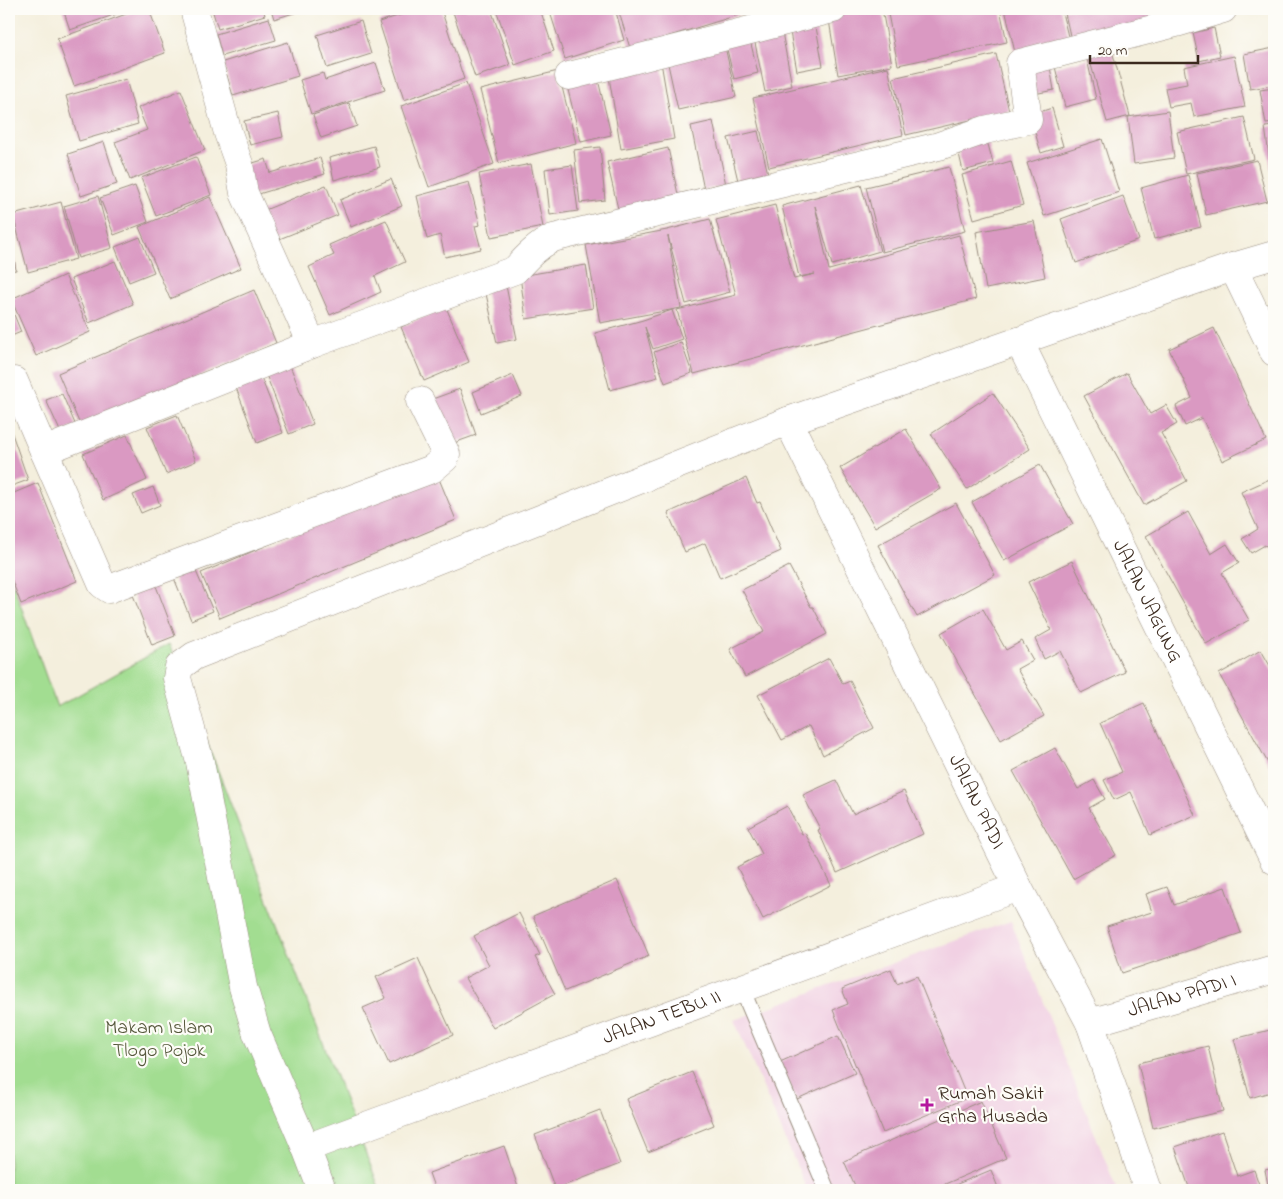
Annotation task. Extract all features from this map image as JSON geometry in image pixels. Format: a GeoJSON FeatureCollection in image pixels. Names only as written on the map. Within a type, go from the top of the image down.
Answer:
{"type":"FeatureCollection","features":[{"type":"Feature","properties":{"kind":"street"},"geometry":{"type":"LineString","coordinates":[[194,9],[228,133],[239,164],[244,193],[312,344]]}},
{"type":"Feature","properties":{"kind":"street"},"geometry":{"type":"LineString","coordinates":[[569,76],[833,9]]}},
{"type":"Feature","properties":{"kind":"street"},"geometry":{"type":"LineString","coordinates":[[44,451],[312,344],[515,270],[540,244],[553,238],[939,146],[985,130],[1028,120],[1020,63],[1223,9]]}},
{"type":"Feature","properties":{"kind":"street"},"geometry":{"type":"LineString","coordinates":[[322,1190],[257,1034],[243,987],[200,762],[176,678],[179,667],[194,656],[788,420],[1233,267],[1274,255]]}},
{"type":"Feature","properties":{"kind":"street"},"geometry":{"type":"LineString","coordinates":[[1233,267],[1274,352]]}},
{"type":"Feature","properties":{"kind":"street","name":"JALAN JAGUNG"},"geometry":{"type":"LineString","coordinates":[[1019,341],[1274,860]]}},
{"type":"Feature","properties":{"kind":"street"},"geometry":{"type":"LineString","coordinates":[[14,381],[102,584],[109,589],[432,469],[445,458],[446,454],[420,401]]}},
{"type":"Feature","properties":{"kind":"street","name":"JALAN PADI"},"geometry":{"type":"LineString","coordinates":[[788,420],[1018,887],[1090,1023],[1148,1190]]}},
{"type":"Feature","properties":{"kind":"street","name":"JALAN TEBU II"},"geometry":{"type":"LineString","coordinates":[[306,1148],[742,990],[1018,887]]}},
{"type":"Feature","properties":{"kind":"street","name":"JALAN PADI I"},"geometry":{"type":"LineString","coordinates":[[1090,1023],[1274,969]]}},
{"type":"Feature","properties":{"kind":"lane"},"geometry":{"type":"LineString","coordinates":[[742,990],[827,1190]]}},
{"type":"Feature","properties":{"kind":"shaded area","name":"Rumah Sakit Grha Husada"},"geometry":{"type":"Polygon","coordinates":[[[1011,921],[1117,1190],[807,1190],[734,1020],[1011,921]]]}},
{"type":"Feature","properties":{"kind":"green space","name":"Makam Islam Tlogo Pojok"},"geometry":{"type":"Polygon","coordinates":[[[9,573],[57,707],[169,644],[380,1190],[9,1190],[9,573]]]}},
{"type":"Feature","properties":{"kind":"building"},"geometry":{"type":"Polygon","coordinates":[[[63,9],[131,9],[70,30],[63,9]]]}},
{"type":"Feature","properties":{"kind":"building"},"geometry":{"type":"Polygon","coordinates":[[[140,9],[149,9],[165,53],[74,86],[57,39],[140,9]]]}},
{"type":"Feature","properties":{"kind":"building"},"geometry":{"type":"Polygon","coordinates":[[[212,9],[263,9],[265,15],[218,29],[212,9]]]}},
{"type":"Feature","properties":{"kind":"building"},"geometry":{"type":"Polygon","coordinates":[[[271,9],[307,9],[274,19],[271,9]]]}},
{"type":"Feature","properties":{"kind":"building"},"geometry":{"type":"Polygon","coordinates":[[[376,9],[401,9],[378,16],[376,9]]]}},
{"type":"Feature","properties":{"kind":"building"},"geometry":{"type":"Polygon","coordinates":[[[419,9],[441,9],[464,79],[404,100],[379,22],[419,9]]]}},
{"type":"Feature","properties":{"kind":"building"},"geometry":{"type":"Polygon","coordinates":[[[452,9],[491,9],[510,65],[475,77],[452,9]]]}},
{"type":"Feature","properties":{"kind":"building"},"geometry":{"type":"Polygon","coordinates":[[[496,9],[540,9],[554,51],[515,65],[496,9]]]}},
{"type":"Feature","properties":{"kind":"building"},"geometry":{"type":"Polygon","coordinates":[[[549,9],[615,9],[624,40],[565,59],[549,9]]]}},
{"type":"Feature","properties":{"kind":"building"},"geometry":{"type":"Polygon","coordinates":[[[618,9],[758,9],[630,48],[618,9]]]}},
{"type":"Feature","properties":{"kind":"building"},"geometry":{"type":"Polygon","coordinates":[[[854,9],[882,9],[892,65],[838,75],[828,14],[854,9]]]}},
{"type":"Feature","properties":{"kind":"building"},"geometry":{"type":"Polygon","coordinates":[[[887,9],[1000,9],[1007,42],[898,65],[887,9]]]}},
{"type":"Feature","properties":{"kind":"building"},"geometry":{"type":"Polygon","coordinates":[[[1005,9],[1061,9],[1070,44],[1016,57],[1005,9]]]}},
{"type":"Feature","properties":{"kind":"building"},"geometry":{"type":"Polygon","coordinates":[[[1064,9],[1163,9],[1166,19],[1071,40],[1064,9]]]}},
{"type":"Feature","properties":{"kind":"building"},"geometry":{"type":"Polygon","coordinates":[[[269,18],[276,40],[222,56],[216,34],[269,18]]]}},
{"type":"Feature","properties":{"kind":"building"},"geometry":{"type":"Polygon","coordinates":[[[361,21],[371,54],[327,68],[317,35],[361,21]]]}},
{"type":"Feature","properties":{"kind":"building"},"geometry":{"type":"Polygon","coordinates":[[[816,27],[823,66],[797,71],[790,32],[816,27]]]}},
{"type":"Feature","properties":{"kind":"building"},"geometry":{"type":"Polygon","coordinates":[[[1214,28],[1220,56],[1199,61],[1193,33],[1214,28]]]}},
{"type":"Feature","properties":{"kind":"building"},"geometry":{"type":"Polygon","coordinates":[[[782,32],[792,86],[765,92],[754,38],[782,32]]]}},
{"type":"Feature","properties":{"kind":"building"},"geometry":{"type":"Polygon","coordinates":[[[750,40],[758,73],[734,79],[726,45],[750,40]]]}},
{"type":"Feature","properties":{"kind":"building"},"geometry":{"type":"Polygon","coordinates":[[[288,42],[298,76],[233,96],[223,62],[288,42]]]}},
{"type":"Feature","properties":{"kind":"building"},"geometry":{"type":"Polygon","coordinates":[[[724,42],[736,97],[678,110],[666,55],[724,42]]]}},
{"type":"Feature","properties":{"kind":"building"},"geometry":{"type":"Polygon","coordinates":[[[1111,47],[1130,116],[1107,122],[1088,54],[1111,47]]]}},
{"type":"Feature","properties":{"kind":"building"},"geometry":{"type":"Polygon","coordinates":[[[1274,48],[1274,85],[1250,89],[1244,54],[1274,48]]]}},
{"type":"Feature","properties":{"kind":"building"},"geometry":{"type":"Polygon","coordinates":[[[996,54],[1009,111],[906,135],[893,78],[996,54]]]}},
{"type":"Feature","properties":{"kind":"building"},"geometry":{"type":"Polygon","coordinates":[[[1234,56],[1245,107],[1194,117],[1191,103],[1169,107],[1165,88],[1187,84],[1184,67],[1234,56]]]}},
{"type":"Feature","properties":{"kind":"building"},"geometry":{"type":"Polygon","coordinates":[[[1087,59],[1096,99],[1065,107],[1055,67],[1087,59]]]}},
{"type":"Feature","properties":{"kind":"building"},"geometry":{"type":"Polygon","coordinates":[[[1049,61],[1054,90],[1029,95],[1024,66],[1049,61]]]}},
{"type":"Feature","properties":{"kind":"building"},"geometry":{"type":"Polygon","coordinates":[[[661,62],[674,139],[621,149],[608,71],[661,62]]]}},
{"type":"Feature","properties":{"kind":"building"},"geometry":{"type":"Polygon","coordinates":[[[376,63],[385,90],[311,114],[300,80],[323,73],[325,80],[376,63]]]}},
{"type":"Feature","properties":{"kind":"building"},"geometry":{"type":"Polygon","coordinates":[[[888,67],[903,135],[769,167],[753,98],[888,67]]]}},
{"type":"Feature","properties":{"kind":"building"},"geometry":{"type":"Polygon","coordinates":[[[558,71],[576,143],[499,163],[480,90],[558,71]]]}},
{"type":"Feature","properties":{"kind":"building"},"geometry":{"type":"Polygon","coordinates":[[[597,75],[611,135],[581,142],[566,82],[597,75]]]}},
{"type":"Feature","properties":{"kind":"building"},"geometry":{"type":"Polygon","coordinates":[[[126,79],[138,124],[79,141],[66,96],[126,79]]]}},
{"type":"Feature","properties":{"kind":"building"},"geometry":{"type":"Polygon","coordinates":[[[466,83],[494,164],[429,187],[401,106],[466,83]]]}},
{"type":"Feature","properties":{"kind":"building"},"geometry":{"type":"Polygon","coordinates":[[[1274,88],[1274,123],[1266,124],[1260,90],[1274,88]]]}},
{"type":"Feature","properties":{"kind":"building"},"geometry":{"type":"Polygon","coordinates":[[[181,90],[205,150],[130,180],[115,142],[147,130],[138,108],[181,90]]]}},
{"type":"Feature","properties":{"kind":"building"},"geometry":{"type":"Polygon","coordinates":[[[349,103],[357,126],[321,138],[313,115],[349,103]]]}},
{"type":"Feature","properties":{"kind":"building"},"geometry":{"type":"Polygon","coordinates":[[[1052,108],[1063,146],[1041,153],[1030,115],[1052,108]]]}},
{"type":"Feature","properties":{"kind":"building"},"geometry":{"type":"Polygon","coordinates":[[[1168,111],[1174,158],[1134,164],[1128,117],[1168,111]]]}},
{"type":"Feature","properties":{"kind":"building"},"geometry":{"type":"Polygon","coordinates":[[[278,113],[283,137],[250,145],[244,121],[278,113]]]}},
{"type":"Feature","properties":{"kind":"building"},"geometry":{"type":"Polygon","coordinates":[[[1244,117],[1254,159],[1186,174],[1177,132],[1244,117]]]}},
{"type":"Feature","properties":{"kind":"building"},"geometry":{"type":"Polygon","coordinates":[[[713,121],[726,185],[704,190],[691,126],[713,121]]]}},
{"type":"Feature","properties":{"kind":"building"},"geometry":{"type":"Polygon","coordinates":[[[1274,126],[1274,183],[1273,184],[1265,127],[1274,126]]]}},
{"type":"Feature","properties":{"kind":"building"},"geometry":{"type":"Polygon","coordinates":[[[758,131],[769,178],[739,185],[728,138],[758,131]]]}},
{"type":"Feature","properties":{"kind":"building"},"geometry":{"type":"Polygon","coordinates":[[[985,133],[993,163],[963,171],[956,141],[985,133]]]}},
{"type":"Feature","properties":{"kind":"building"},"geometry":{"type":"Polygon","coordinates":[[[1102,139],[1119,192],[1044,216],[1027,163],[1102,139]]]}},
{"type":"Feature","properties":{"kind":"building"},"geometry":{"type":"Polygon","coordinates":[[[104,142],[117,184],[81,196],[68,154],[104,142]]]}},
{"type":"Feature","properties":{"kind":"building"},"geometry":{"type":"Polygon","coordinates":[[[374,146],[380,167],[334,180],[329,158],[374,146]]]}},
{"type":"Feature","properties":{"kind":"building"},"geometry":{"type":"Polygon","coordinates":[[[600,147],[605,200],[580,203],[574,150],[600,147]]]}},
{"type":"Feature","properties":{"kind":"building"},"geometry":{"type":"Polygon","coordinates":[[[668,148],[679,199],[619,213],[607,162],[668,148]]]}},
{"type":"Feature","properties":{"kind":"building"},"geometry":{"type":"Polygon","coordinates":[[[196,157],[211,195],[156,216],[141,178],[196,157]]]}},
{"type":"Feature","properties":{"kind":"building"},"geometry":{"type":"Polygon","coordinates":[[[320,158],[325,174],[252,196],[243,166],[266,159],[270,173],[320,158]]]}},
{"type":"Feature","properties":{"kind":"building"},"geometry":{"type":"Polygon","coordinates":[[[1257,160],[1267,201],[1206,215],[1197,173],[1257,160]]]}},
{"type":"Feature","properties":{"kind":"building"},"geometry":{"type":"Polygon","coordinates":[[[1011,161],[1023,205],[974,219],[962,175],[1011,161]]]}},
{"type":"Feature","properties":{"kind":"building"},"geometry":{"type":"Polygon","coordinates":[[[531,164],[543,227],[491,237],[479,174],[531,164]]]}},
{"type":"Feature","properties":{"kind":"building"},"geometry":{"type":"Polygon","coordinates":[[[572,165],[578,211],[550,215],[545,169],[572,165]]]}},
{"type":"Feature","properties":{"kind":"building"},"geometry":{"type":"Polygon","coordinates":[[[949,167],[965,231],[882,252],[866,187],[949,167]]]}},
{"type":"Feature","properties":{"kind":"building"},"geometry":{"type":"Polygon","coordinates":[[[1188,175],[1201,227],[1154,239],[1141,188],[1188,175]]]}},
{"type":"Feature","properties":{"kind":"building"},"geometry":{"type":"Polygon","coordinates":[[[391,179],[402,206],[351,227],[340,200],[391,179]]]}},
{"type":"Feature","properties":{"kind":"building"},"geometry":{"type":"Polygon","coordinates":[[[469,182],[480,225],[475,226],[481,249],[445,257],[440,235],[427,239],[417,196],[469,182]]]}},
{"type":"Feature","properties":{"kind":"building"},"geometry":{"type":"Polygon","coordinates":[[[326,185],[338,215],[272,242],[260,212],[326,185]]]}},
{"type":"Feature","properties":{"kind":"building"},"geometry":{"type":"Polygon","coordinates":[[[861,185],[880,251],[832,265],[815,206],[829,270],[959,235],[976,299],[694,374],[677,310],[736,295],[716,220],[775,205],[794,279],[815,274],[799,277],[782,206],[861,185]]]}},
{"type":"Feature","properties":{"kind":"building"},"geometry":{"type":"Polygon","coordinates":[[[135,186],[148,222],[114,235],[100,198],[135,186]]]}},
{"type":"Feature","properties":{"kind":"building"},"geometry":{"type":"Polygon","coordinates":[[[98,196],[112,248],[78,258],[64,206],[98,196]]]}},
{"type":"Feature","properties":{"kind":"building"},"geometry":{"type":"Polygon","coordinates":[[[1123,196],[1139,240],[1076,263],[1061,219],[1123,196]]]}},
{"type":"Feature","properties":{"kind":"building"},"geometry":{"type":"Polygon","coordinates":[[[210,197],[241,268],[170,299],[139,227],[210,197]]]}},
{"type":"Feature","properties":{"kind":"building"},"geometry":{"type":"Polygon","coordinates":[[[61,202],[76,259],[28,272],[13,215],[61,202]]]}},
{"type":"Feature","properties":{"kind":"building"},"geometry":{"type":"Polygon","coordinates":[[[710,219],[730,292],[686,304],[668,236],[681,308],[600,323],[586,245],[667,230],[710,219]]]}},
{"type":"Feature","properties":{"kind":"building"},"geometry":{"type":"Polygon","coordinates":[[[386,220],[405,262],[375,276],[381,292],[330,315],[309,267],[334,255],[329,245],[386,220]]]}},
{"type":"Feature","properties":{"kind":"building"},"geometry":{"type":"Polygon","coordinates":[[[1034,221],[1045,277],[986,289],[976,232],[1034,221]]]}},
{"type":"Feature","properties":{"kind":"building"},"geometry":{"type":"Polygon","coordinates":[[[9,224],[16,270],[9,271],[9,224]]]}},
{"type":"Feature","properties":{"kind":"building"},"geometry":{"type":"Polygon","coordinates":[[[140,237],[154,272],[129,282],[115,247],[140,237]]]}},
{"type":"Feature","properties":{"kind":"building"},"geometry":{"type":"Polygon","coordinates":[[[115,261],[133,304],[89,323],[71,279],[115,261]]]}},
{"type":"Feature","properties":{"kind":"building"},"geometry":{"type":"Polygon","coordinates":[[[586,265],[593,308],[526,319],[520,276],[586,265]]]}},
{"type":"Feature","properties":{"kind":"building"},"geometry":{"type":"Polygon","coordinates":[[[65,275],[90,332],[36,356],[11,299],[65,275]]]}},
{"type":"Feature","properties":{"kind":"building"},"geometry":{"type":"Polygon","coordinates":[[[505,281],[517,339],[497,343],[484,285],[505,281]]]}},
{"type":"Feature","properties":{"kind":"building"},"geometry":{"type":"Polygon","coordinates":[[[254,290],[276,343],[81,427],[58,373],[254,290]]]}},
{"type":"Feature","properties":{"kind":"building"},"geometry":{"type":"Polygon","coordinates":[[[9,302],[21,332],[9,337],[9,302]]]}},
{"type":"Feature","properties":{"kind":"building"},"geometry":{"type":"Polygon","coordinates":[[[446,307],[469,362],[424,381],[401,327],[446,307]]]}},
{"type":"Feature","properties":{"kind":"building"},"geometry":{"type":"Polygon","coordinates":[[[672,310],[682,339],[653,349],[645,327],[658,377],[610,390],[595,333],[672,310]]]}},
{"type":"Feature","properties":{"kind":"building"},"geometry":{"type":"Polygon","coordinates":[[[1214,328],[1266,440],[1222,461],[1202,418],[1185,426],[1176,406],[1192,398],[1169,349],[1214,328]]]}},
{"type":"Feature","properties":{"kind":"building"},"geometry":{"type":"Polygon","coordinates":[[[681,342],[692,373],[665,383],[654,352],[681,342]]]}},
{"type":"Feature","properties":{"kind":"building"},"geometry":{"type":"Polygon","coordinates":[[[289,363],[313,424],[289,434],[265,372],[289,363]]]}},
{"type":"Feature","properties":{"kind":"building"},"geometry":{"type":"Polygon","coordinates":[[[1127,373],[1150,414],[1166,405],[1177,424],[1161,433],[1187,481],[1144,505],[1084,396],[1127,373]]]}},
{"type":"Feature","properties":{"kind":"building"},"geometry":{"type":"Polygon","coordinates":[[[260,375],[283,433],[257,443],[235,385],[260,375]]]}},
{"type":"Feature","properties":{"kind":"building"},"geometry":{"type":"Polygon","coordinates":[[[513,375],[522,396],[481,413],[473,392],[513,375]]]}},
{"type":"Feature","properties":{"kind":"building"},"geometry":{"type":"Polygon","coordinates":[[[460,389],[476,435],[443,447],[427,401],[460,389]]]}},
{"type":"Feature","properties":{"kind":"building"},"geometry":{"type":"Polygon","coordinates":[[[993,393],[1030,449],[967,489],[931,434],[993,393]]]}},
{"type":"Feature","properties":{"kind":"building"},"geometry":{"type":"Polygon","coordinates":[[[62,394],[76,426],[61,433],[46,400],[62,394]]]}},
{"type":"Feature","properties":{"kind":"building"},"geometry":{"type":"Polygon","coordinates":[[[177,415],[196,461],[166,474],[147,427],[177,415]]]}},
{"type":"Feature","properties":{"kind":"building"},"geometry":{"type":"Polygon","coordinates":[[[9,425],[28,480],[9,487],[9,425]]]}},
{"type":"Feature","properties":{"kind":"building"},"geometry":{"type":"Polygon","coordinates":[[[906,429],[941,489],[875,527],[840,468],[906,429]]]}},
{"type":"Feature","properties":{"kind":"building"},"geometry":{"type":"Polygon","coordinates":[[[127,435],[147,480],[103,500],[83,454],[127,435]]]}},
{"type":"Feature","properties":{"kind":"building"},"geometry":{"type":"Polygon","coordinates":[[[1040,465],[1073,524],[1004,561],[972,502],[1040,465]]]}},
{"type":"Feature","properties":{"kind":"building"},"geometry":{"type":"Polygon","coordinates":[[[437,474],[456,520],[220,618],[201,573],[437,474]]]}},
{"type":"Feature","properties":{"kind":"building"},"geometry":{"type":"Polygon","coordinates":[[[1274,477],[1274,544],[1267,547],[1265,545],[1251,553],[1242,539],[1258,529],[1241,492],[1274,477]]]}},
{"type":"Feature","properties":{"kind":"building"},"geometry":{"type":"Polygon","coordinates":[[[746,478],[757,503],[760,502],[781,551],[720,578],[705,543],[685,552],[668,513],[746,478]]]}},
{"type":"Feature","properties":{"kind":"building"},"geometry":{"type":"Polygon","coordinates":[[[38,483],[77,581],[21,604],[9,573],[9,495],[38,483]]]}},
{"type":"Feature","properties":{"kind":"building"},"geometry":{"type":"Polygon","coordinates":[[[153,487],[160,505],[141,513],[133,495],[153,487]]]}},
{"type":"Feature","properties":{"kind":"building"},"geometry":{"type":"Polygon","coordinates":[[[956,503],[995,575],[917,617],[878,545],[956,503]]]}},
{"type":"Feature","properties":{"kind":"building"},"geometry":{"type":"Polygon","coordinates":[[[1188,512],[1211,554],[1227,544],[1239,563],[1222,573],[1249,620],[1206,644],[1146,536],[1188,512]]]}},
{"type":"Feature","properties":{"kind":"building"},"geometry":{"type":"Polygon","coordinates":[[[1072,561],[1125,672],[1081,693],[1060,651],[1044,659],[1035,639],[1051,630],[1028,582],[1072,561]]]}},
{"type":"Feature","properties":{"kind":"building"},"geometry":{"type":"Polygon","coordinates":[[[789,566],[827,634],[745,677],[730,649],[764,632],[742,590],[789,566]]]}},
{"type":"Feature","properties":{"kind":"building"},"geometry":{"type":"Polygon","coordinates":[[[195,569],[213,611],[191,620],[174,578],[195,569]]]}},
{"type":"Feature","properties":{"kind":"building"},"geometry":{"type":"Polygon","coordinates":[[[153,578],[175,636],[152,645],[130,587],[153,578]]]}},
{"type":"Feature","properties":{"kind":"building"},"geometry":{"type":"Polygon","coordinates":[[[983,609],[1006,650],[1022,641],[1033,660],[1017,669],[1044,716],[1001,740],[941,633],[983,609]]]}},
{"type":"Feature","properties":{"kind":"building"},"geometry":{"type":"Polygon","coordinates":[[[1261,650],[1274,673],[1274,774],[1219,674],[1261,650]]]}},
{"type":"Feature","properties":{"kind":"building"},"geometry":{"type":"Polygon","coordinates":[[[829,658],[843,684],[850,681],[874,728],[823,755],[809,726],[782,740],[758,695],[829,658]]]}},
{"type":"Feature","properties":{"kind":"building"},"geometry":{"type":"Polygon","coordinates":[[[1144,703],[1195,815],[1150,835],[1131,792],[1114,800],[1104,780],[1122,772],[1100,723],[1144,703]]]}},
{"type":"Feature","properties":{"kind":"building"},"geometry":{"type":"Polygon","coordinates":[[[1055,748],[1078,789],[1094,780],[1105,799],[1089,808],[1116,855],[1073,879],[1013,771],[1055,748]]]}},
{"type":"Feature","properties":{"kind":"building"},"geometry":{"type":"Polygon","coordinates":[[[836,780],[853,814],[904,791],[923,834],[837,873],[818,830],[820,829],[803,795],[836,780]]]}},
{"type":"Feature","properties":{"kind":"building"},"geometry":{"type":"Polygon","coordinates":[[[787,806],[802,834],[805,833],[831,885],[763,919],[737,867],[762,854],[748,827],[787,806]]]}},
{"type":"Feature","properties":{"kind":"building"},"geometry":{"type":"Polygon","coordinates":[[[617,880],[649,956],[565,991],[533,916],[617,880]]]}},
{"type":"Feature","properties":{"kind":"building"},"geometry":{"type":"Polygon","coordinates":[[[1167,887],[1174,905],[1225,887],[1241,933],[1122,973],[1107,926],[1152,912],[1146,894],[1167,887]]]}},
{"type":"Feature","properties":{"kind":"building"},"geometry":{"type":"Polygon","coordinates":[[[519,913],[540,955],[535,957],[555,994],[493,1028],[465,978],[489,965],[474,936],[519,913]]]}},
{"type":"Feature","properties":{"kind":"building"},"geometry":{"type":"Polygon","coordinates":[[[418,958],[453,1035],[389,1064],[363,1008],[386,998],[376,977],[418,958]]]}},
{"type":"Feature","properties":{"kind":"building"},"geometry":{"type":"Polygon","coordinates":[[[891,969],[897,984],[917,976],[967,1098],[883,1133],[833,1010],[848,1004],[842,989],[891,969]]]}},
{"type":"Feature","properties":{"kind":"building"},"geometry":{"type":"Polygon","coordinates":[[[1274,1029],[1274,1091],[1250,1098],[1234,1039],[1274,1029]]]}},
{"type":"Feature","properties":{"kind":"building"},"geometry":{"type":"Polygon","coordinates":[[[838,1036],[855,1073],[797,1099],[780,1062],[838,1036]]]}},
{"type":"Feature","properties":{"kind":"building"},"geometry":{"type":"Polygon","coordinates":[[[1208,1046],[1223,1111],[1153,1128],[1138,1063],[1208,1046]]]}},
{"type":"Feature","properties":{"kind":"building"},"geometry":{"type":"Polygon","coordinates":[[[692,1072],[714,1125],[648,1152],[626,1099],[692,1072]]]}},
{"type":"Feature","properties":{"kind":"building"},"geometry":{"type":"Polygon","coordinates":[[[981,1101],[1006,1158],[931,1190],[857,1190],[844,1161],[981,1101]]]}},
{"type":"Feature","properties":{"kind":"building"},"geometry":{"type":"Polygon","coordinates":[[[600,1110],[620,1164],[555,1189],[535,1135],[600,1110]]]}},
{"type":"Feature","properties":{"kind":"building"},"geometry":{"type":"Polygon","coordinates":[[[1222,1131],[1237,1176],[1254,1170],[1261,1190],[1190,1190],[1175,1147],[1222,1131]]]}},
{"type":"Feature","properties":{"kind":"building"},"geometry":{"type":"Polygon","coordinates":[[[504,1146],[519,1190],[435,1190],[429,1173],[504,1146]]]}},
{"type":"Feature","properties":{"kind":"building"},"geometry":{"type":"Polygon","coordinates":[[[1274,1168],[1274,1190],[1269,1190],[1265,1170],[1274,1168]]]}},
{"type":"Feature","properties":{"kind":"building"},"geometry":{"type":"Polygon","coordinates":[[[991,1170],[999,1190],[943,1190],[991,1170]]]}},
{"type":"Feature","properties":{"kind":"place","name":"Rumah Sakit Grha Husada"},"geometry":{"type":"Point","coordinates":[927,1105]}}]}
